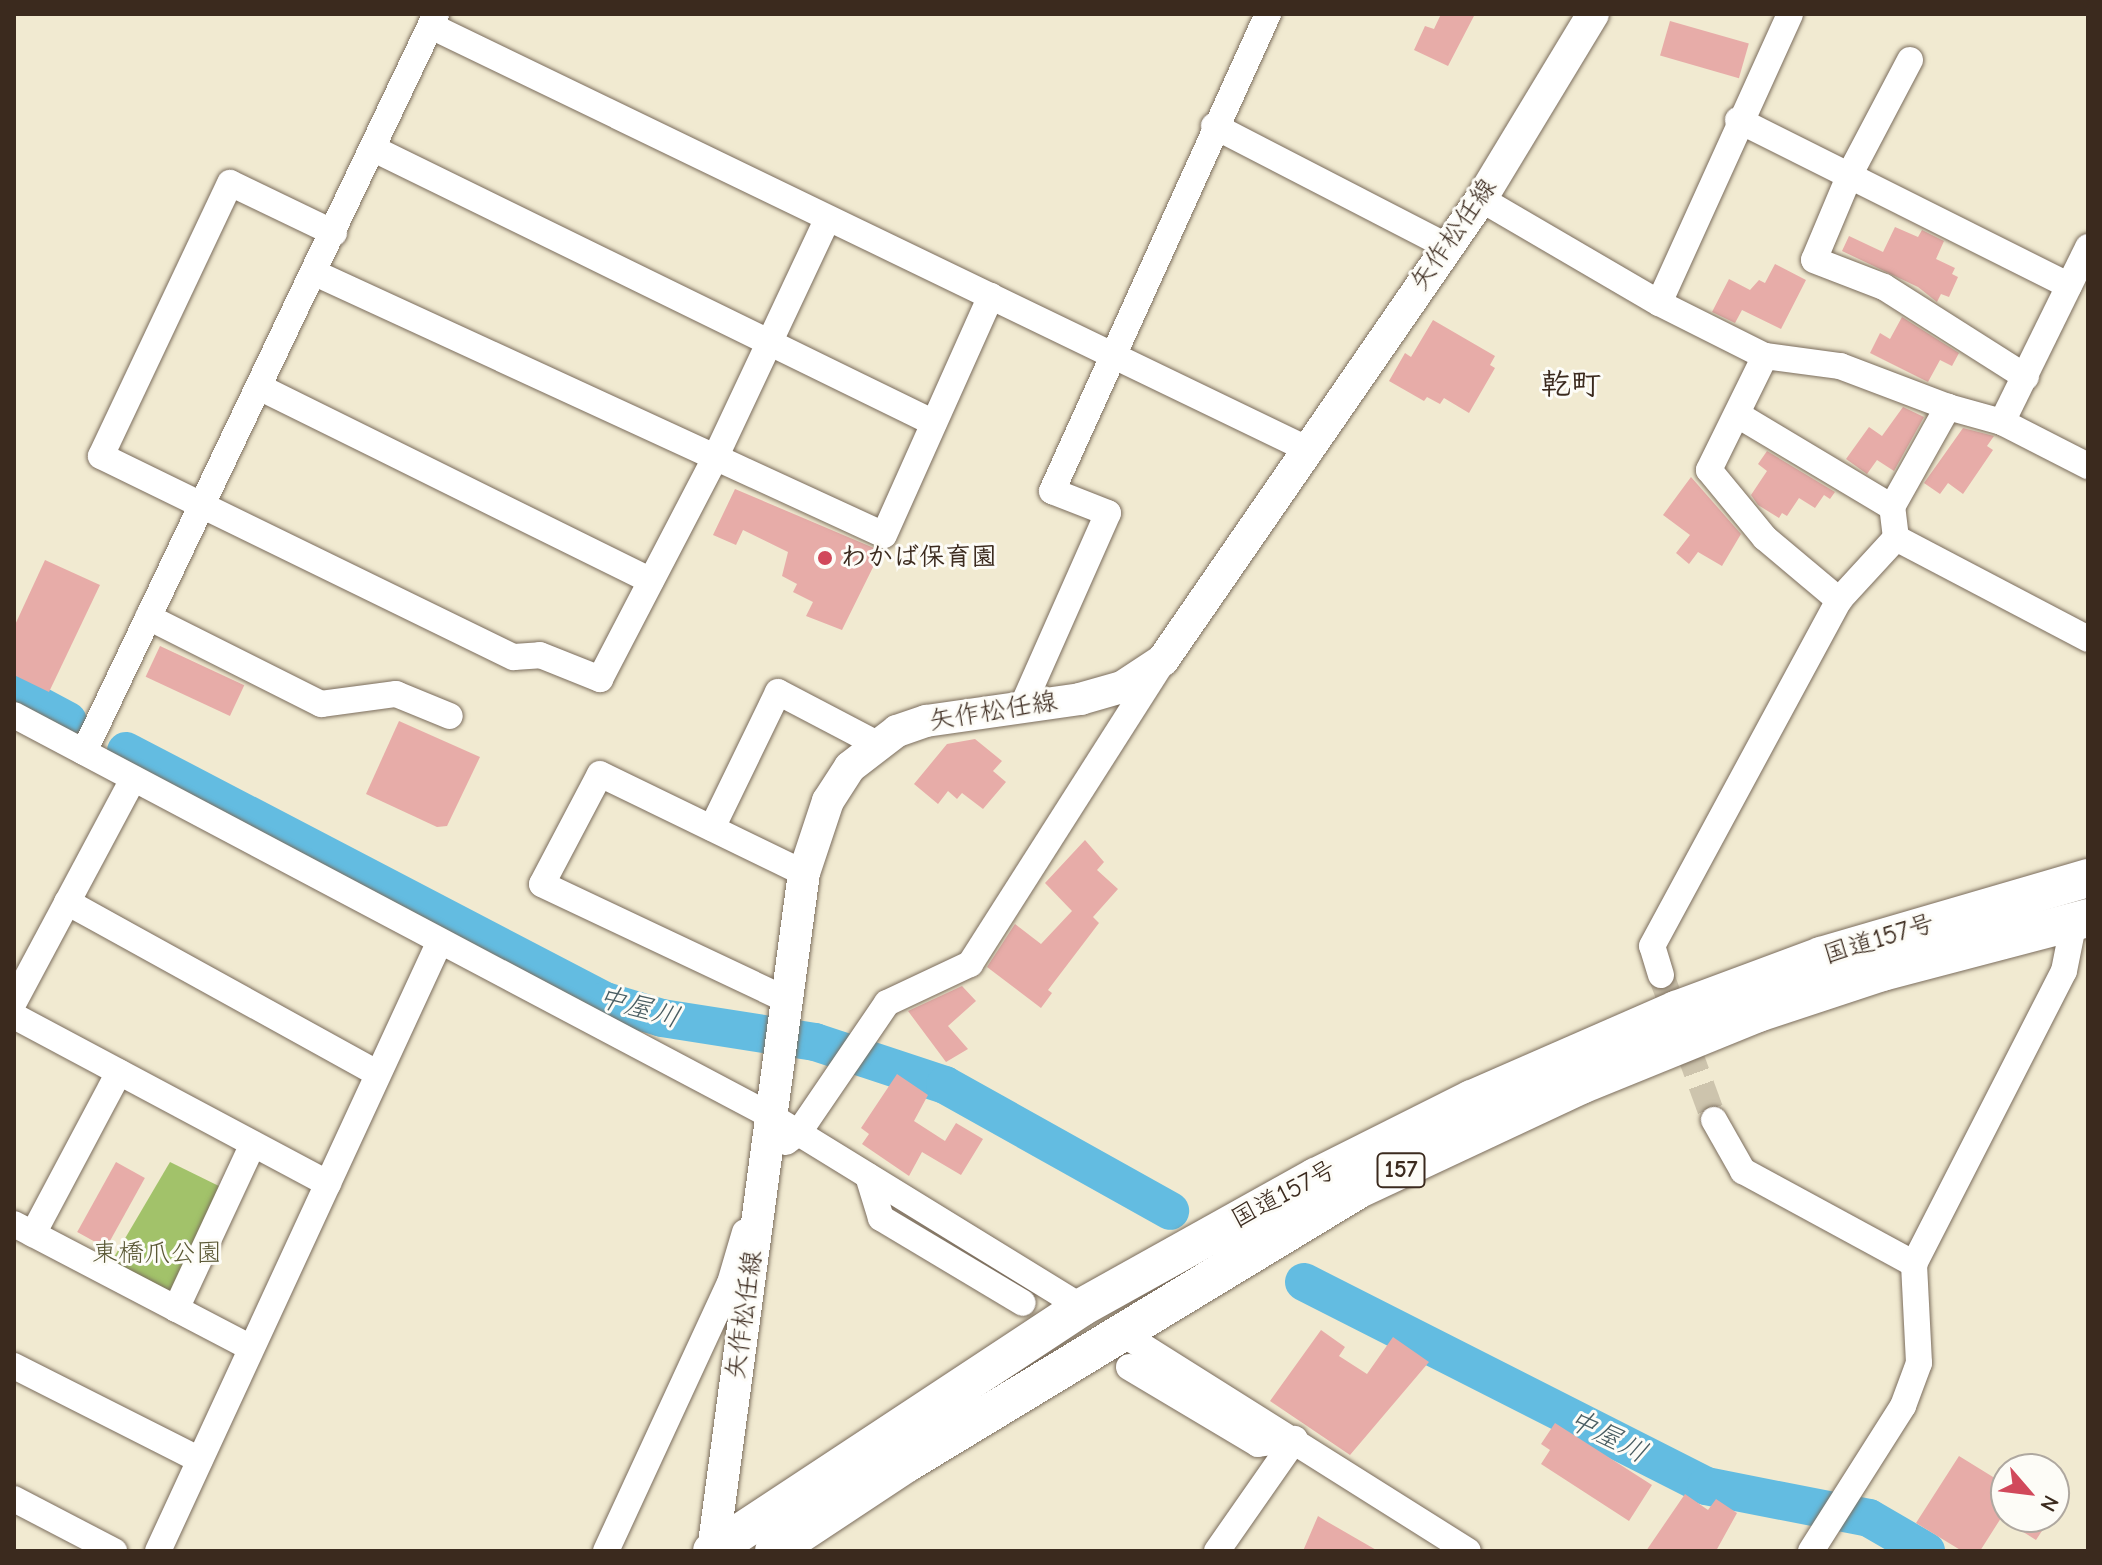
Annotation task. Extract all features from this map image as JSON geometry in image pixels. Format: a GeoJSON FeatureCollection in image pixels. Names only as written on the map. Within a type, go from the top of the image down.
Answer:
{"type":"FeatureCollection","features":[{"type":"Feature","properties":{"kind":"highway","name":"国道157号"},"geometry":{"type":"LineString","coordinates":[[713,1551],[1082,1307],[1316,1177],[1619,1034],[1821,956],[2088,878]]}},
{"type":"Feature","properties":{"kind":"highway","name":"国道157号"},"geometry":{"type":"LineString","coordinates":[[774,1551],[1125,1350],[1359,1189],[1581,1085],[1758,1013],[1882,972],[2081,919]]}},
{"type":"Feature","properties":{"kind":"main road","name":"矢作松任線"},"geometry":{"type":"LineString","coordinates":[[713,1551],[804,873],[828,801],[850,767],[897,731],[926,721],[1080,699],[1122,687],[1163,660],[1311,451],[1445,245],[1481,199],[1585,17]]}},
{"type":"Feature","properties":{"kind":"street"},"geometry":{"type":"LineString","coordinates":[[1022,707],[1108,513],[1052,491],[1214,126],[1268,14]]}},
{"type":"Feature","properties":{"kind":"street"},"geometry":{"type":"LineString","coordinates":[[1659,303],[1738,120],[1790,14]]}},
{"type":"Feature","properties":{"kind":"street"},"geometry":{"type":"LineString","coordinates":[[84,752],[434,20],[827,220],[1311,451]]}},
{"type":"Feature","properties":{"kind":"street"},"geometry":{"type":"LineString","coordinates":[[1910,60],[1851,172],[1814,260],[1884,287],[2026,377]]}},
{"type":"Feature","properties":{"kind":"street"},"geometry":{"type":"LineString","coordinates":[[1738,120],[1851,172],[2069,286]]}},
{"type":"Feature","properties":{"kind":"street"},"geometry":{"type":"LineString","coordinates":[[1214,126],[1445,245]]}},
{"type":"Feature","properties":{"kind":"street"},"geometry":{"type":"LineString","coordinates":[[374,149],[934,423]]}},
{"type":"Feature","properties":{"kind":"street"},"geometry":{"type":"LineString","coordinates":[[334,233],[230,183],[101,456],[514,657],[540,655],[600,679],[715,458],[827,220]]}},
{"type":"Feature","properties":{"kind":"street"},"geometry":{"type":"LineString","coordinates":[[1481,199],[1659,303],[1765,356],[1840,366],[1948,407],[2002,422],[2088,466]]}},
{"type":"Feature","properties":{"kind":"street"},"geometry":{"type":"LineString","coordinates":[[2088,223],[2088,233]]}},
{"type":"Feature","properties":{"kind":"street"},"geometry":{"type":"LineString","coordinates":[[2002,422],[2088,247]]}},
{"type":"Feature","properties":{"kind":"street"},"geometry":{"type":"LineString","coordinates":[[315,273],[884,535],[991,296]]}},
{"type":"Feature","properties":{"kind":"street"},"geometry":{"type":"LineString","coordinates":[[1765,356],[1709,470],[1765,538],[1839,600]]}},
{"type":"Feature","properties":{"kind":"street"},"geometry":{"type":"LineString","coordinates":[[259,387],[651,581]]}},
{"type":"Feature","properties":{"kind":"street"},"geometry":{"type":"LineString","coordinates":[[1661,975],[1652,946],[1839,600],[1896,538],[1892,507],[1948,407]]}},
{"type":"Feature","properties":{"kind":"street"},"geometry":{"type":"LineString","coordinates":[[1738,415],[1892,507]]}},
{"type":"Feature","properties":{"kind":"street"},"geometry":{"type":"LineString","coordinates":[[1896,538],[2088,639]]}},
{"type":"Feature","properties":{"kind":"street"},"geometry":{"type":"LineString","coordinates":[[148,617],[321,704],[396,694],[450,716]]}},
{"type":"Feature","properties":{"kind":"street"},"geometry":{"type":"LineString","coordinates":[[606,1551],[730,1283],[767,1156],[799,1132],[887,1003],[970,964],[1085,790],[1163,660]]}},
{"type":"Feature","properties":{"kind":"street"},"geometry":{"type":"LineString","coordinates":[[712,828],[778,692],[879,745]]}},
{"type":"Feature","properties":{"kind":"street"},"geometry":{"type":"LineString","coordinates":[[14,715],[439,943],[771,1116],[1082,1307]]}},
{"type":"Feature","properties":{"kind":"street"},"geometry":{"type":"LineString","coordinates":[[786,1005],[542,884],[600,774],[804,873]]}},
{"type":"Feature","properties":{"kind":"street"},"geometry":{"type":"LineString","coordinates":[[14,1002],[133,779]]}},
{"type":"Feature","properties":{"kind":"street"},"geometry":{"type":"LineString","coordinates":[[67,902],[378,1074]]}},
{"type":"Feature","properties":{"kind":"street"},"geometry":{"type":"LineString","coordinates":[[1811,1551],[1903,1406],[1919,1363],[1914,1264],[2064,971],[2081,919]]}},
{"type":"Feature","properties":{"kind":"street"},"geometry":{"type":"LineString","coordinates":[[158,1551],[439,943]]}},
{"type":"Feature","properties":{"kind":"street"},"geometry":{"type":"LineString","coordinates":[[14,1016],[328,1184]]}},
{"type":"Feature","properties":{"kind":"street"},"geometry":{"type":"LineString","coordinates":[[119,1072],[24,1229],[251,1348]]}},
{"type":"Feature","properties":{"kind":"street"},"geometry":{"type":"LineString","coordinates":[[1714,1120],[1743,1171],[1914,1264]]}},
{"type":"Feature","properties":{"kind":"street"},"geometry":{"type":"LineString","coordinates":[[176,1309],[253,1144]]}},
{"type":"Feature","properties":{"kind":"street"},"geometry":{"type":"LineString","coordinates":[[868,1176],[881,1218],[1023,1303]]}},
{"type":"Feature","properties":{"kind":"street"},"geometry":{"type":"LineString","coordinates":[[1125,1350],[1295,1439],[1468,1551]]}},
{"type":"Feature","properties":{"kind":"street"},"geometry":{"type":"LineString","coordinates":[[1125,1350],[1258,1444],[1295,1439]]}},
{"type":"Feature","properties":{"kind":"street"},"geometry":{"type":"LineString","coordinates":[[14,1366],[200,1460]]}},
{"type":"Feature","properties":{"kind":"street"},"geometry":{"type":"LineString","coordinates":[[1217,1551],[1295,1439]]}},
{"type":"Feature","properties":{"kind":"street"},"geometry":{"type":"LineString","coordinates":[[14,1499],[114,1551]]}},
{"type":"Feature","properties":{"kind":"green space","name":"東橋爪公園"},"geometry":{"type":"Polygon","coordinates":[[[170,1162],[227,1190],[174,1304],[107,1269],[170,1162]]]}},
{"type":"Feature","properties":{"kind":"building"},"geometry":{"type":"Polygon","coordinates":[[[1441,14],[1475,14],[1448,66],[1414,50],[1425,26],[1434,29],[1441,14]]]}},
{"type":"Feature","properties":{"kind":"building"},"geometry":{"type":"Polygon","coordinates":[[[1670,21],[1749,44],[1739,78],[1660,56],[1670,21]]]}},
{"type":"Feature","properties":{"kind":"building"},"geometry":{"type":"Polygon","coordinates":[[[1895,227],[1918,237],[1922,230],[1944,241],[1936,259],[1955,268],[1952,274],[1958,277],[1949,297],[1941,294],[1937,302],[1918,287],[1842,251],[1849,236],[1883,252],[1895,227]]]}},
{"type":"Feature","properties":{"kind":"building"},"geometry":{"type":"Polygon","coordinates":[[[1775,264],[1806,280],[1781,329],[1742,310],[1735,323],[1712,312],[1729,279],[1750,290],[1759,280],[1765,283],[1775,264]]]}},
{"type":"Feature","properties":{"kind":"building"},"geometry":{"type":"Polygon","coordinates":[[[1902,317],[1959,353],[1952,366],[1940,360],[1928,382],[1870,353],[1880,333],[1890,339],[1902,317]]]}},
{"type":"Feature","properties":{"kind":"building"},"geometry":{"type":"Polygon","coordinates":[[[1433,320],[1495,356],[1490,365],[1495,368],[1469,413],[1444,398],[1440,404],[1427,397],[1424,401],[1389,381],[1405,353],[1411,357],[1433,320]]]}},
{"type":"Feature","properties":{"kind":"building"},"geometry":{"type":"Polygon","coordinates":[[[1903,407],[1924,417],[1894,471],[1877,460],[1867,474],[1846,459],[1869,427],[1882,436],[1903,407]]]}},
{"type":"Feature","properties":{"kind":"building"},"geometry":{"type":"Polygon","coordinates":[[[1963,428],[1994,436],[1987,446],[1993,450],[1963,494],[1948,483],[1940,494],[1924,483],[1963,428]]]}},
{"type":"Feature","properties":{"kind":"building"},"geometry":{"type":"Polygon","coordinates":[[[1767,451],[1835,492],[1830,499],[1824,495],[1815,508],[1799,498],[1787,516],[1782,513],[1779,518],[1758,505],[1751,495],[1767,471],[1758,464],[1767,451]]]}},
{"type":"Feature","properties":{"kind":"building"},"geometry":{"type":"Polygon","coordinates":[[[1691,477],[1741,534],[1722,566],[1698,552],[1689,564],[1676,553],[1690,535],[1663,515],[1691,477]]]}},
{"type":"Feature","properties":{"kind":"building"},"geometry":{"type":"Polygon","coordinates":[[[735,489],[881,551],[842,630],[806,616],[813,602],[793,592],[797,584],[782,576],[788,552],[743,530],[736,545],[713,535],[735,489]]]}},
{"type":"Feature","properties":{"kind":"building"},"geometry":{"type":"Polygon","coordinates":[[[45,560],[100,585],[49,692],[14,675],[14,627],[45,560]]]}},
{"type":"Feature","properties":{"kind":"building"},"geometry":{"type":"Polygon","coordinates":[[[160,646],[244,685],[230,716],[146,677],[160,646]]]}},
{"type":"Feature","properties":{"kind":"building"},"geometry":{"type":"Polygon","coordinates":[[[399,721],[480,757],[447,826],[437,827],[366,794],[399,721]]]}},
{"type":"Feature","properties":{"kind":"building"},"geometry":{"type":"Polygon","coordinates":[[[975,739],[1002,761],[993,771],[1006,782],[983,809],[962,793],[957,799],[948,791],[938,804],[914,784],[947,744],[975,739]]]}},
{"type":"Feature","properties":{"kind":"building"},"geometry":{"type":"Polygon","coordinates":[[[1085,840],[1104,862],[1097,870],[1118,889],[1093,917],[1099,923],[1048,990],[1052,993],[1041,1008],[987,967],[1015,924],[1041,944],[1072,911],[1045,883],[1085,840]]]}},
{"type":"Feature","properties":{"kind":"building"},"geometry":{"type":"Polygon","coordinates":[[[962,986],[976,1001],[948,1026],[968,1049],[946,1062],[908,1011],[962,986]]]}},
{"type":"Feature","properties":{"kind":"building"},"geometry":{"type":"Polygon","coordinates":[[[897,1074],[928,1095],[914,1121],[945,1141],[956,1123],[983,1139],[961,1175],[922,1152],[909,1176],[862,1144],[869,1134],[861,1128],[897,1074]]]}},
{"type":"Feature","properties":{"kind":"building"},"geometry":{"type":"Polygon","coordinates":[[[116,1162],[145,1178],[106,1248],[77,1232],[116,1162]]]}},
{"type":"Feature","properties":{"kind":"building"},"geometry":{"type":"Polygon","coordinates":[[[1321,1330],[1345,1347],[1339,1356],[1367,1374],[1393,1337],[1429,1362],[1350,1455],[1270,1401],[1321,1330]]]}},
{"type":"Feature","properties":{"kind":"building"},"geometry":{"type":"Polygon","coordinates":[[[1555,1423],[1652,1485],[1629,1521],[1541,1464],[1550,1450],[1541,1444],[1555,1423]]]}},
{"type":"Feature","properties":{"kind":"building"},"geometry":{"type":"Polygon","coordinates":[[[1959,1456],[1990,1475],[1991,1533],[1980,1551],[1962,1551],[1916,1523],[1959,1456]]]}},
{"type":"Feature","properties":{"kind":"building"},"geometry":{"type":"Polygon","coordinates":[[[1685,1494],[1708,1510],[1716,1499],[1737,1513],[1716,1551],[1646,1551],[1685,1494]]]}},
{"type":"Feature","properties":{"kind":"building"},"geometry":{"type":"Polygon","coordinates":[[[1318,1516],[1326,1521],[1378,1551],[1303,1551],[1318,1516]]]}},
{"type":"Feature","properties":{"kind":"building"},"geometry":{"type":"Polygon","coordinates":[[[2025,1533],[2041,1533],[2036,1540],[2025,1533]]]}},
{"type":"Feature","properties":{"kind":"waterway","name":"中屋川"},"geometry":{"type":"LineString","coordinates":[[14,692],[68,721]]}},
{"type":"Feature","properties":{"kind":"waterway","name":"中屋川"},"geometry":{"type":"LineString","coordinates":[[126,751],[605,1001],[662,1018],[815,1042],[945,1085],[1170,1211]]}},
{"type":"Feature","properties":{"kind":"waterway","name":"中屋川"},"geometry":{"type":"LineString","coordinates":[[1304,1282],[1706,1486],[1869,1518],[1926,1551]]}},
{"type":"Feature","properties":{"kind":"tunnel"},"geometry":{"type":"LineString","coordinates":[[1661,975],[1714,1120]]}},
{"type":"Feature","properties":{"kind":"place","name":"わかば保育園"},"geometry":{"type":"Point","coordinates":[825,558]}},
{"type":"Feature","properties":{"kind":"district","name":"乾町"},"geometry":{"type":"Point","coordinates":[1571,385]}}]}
